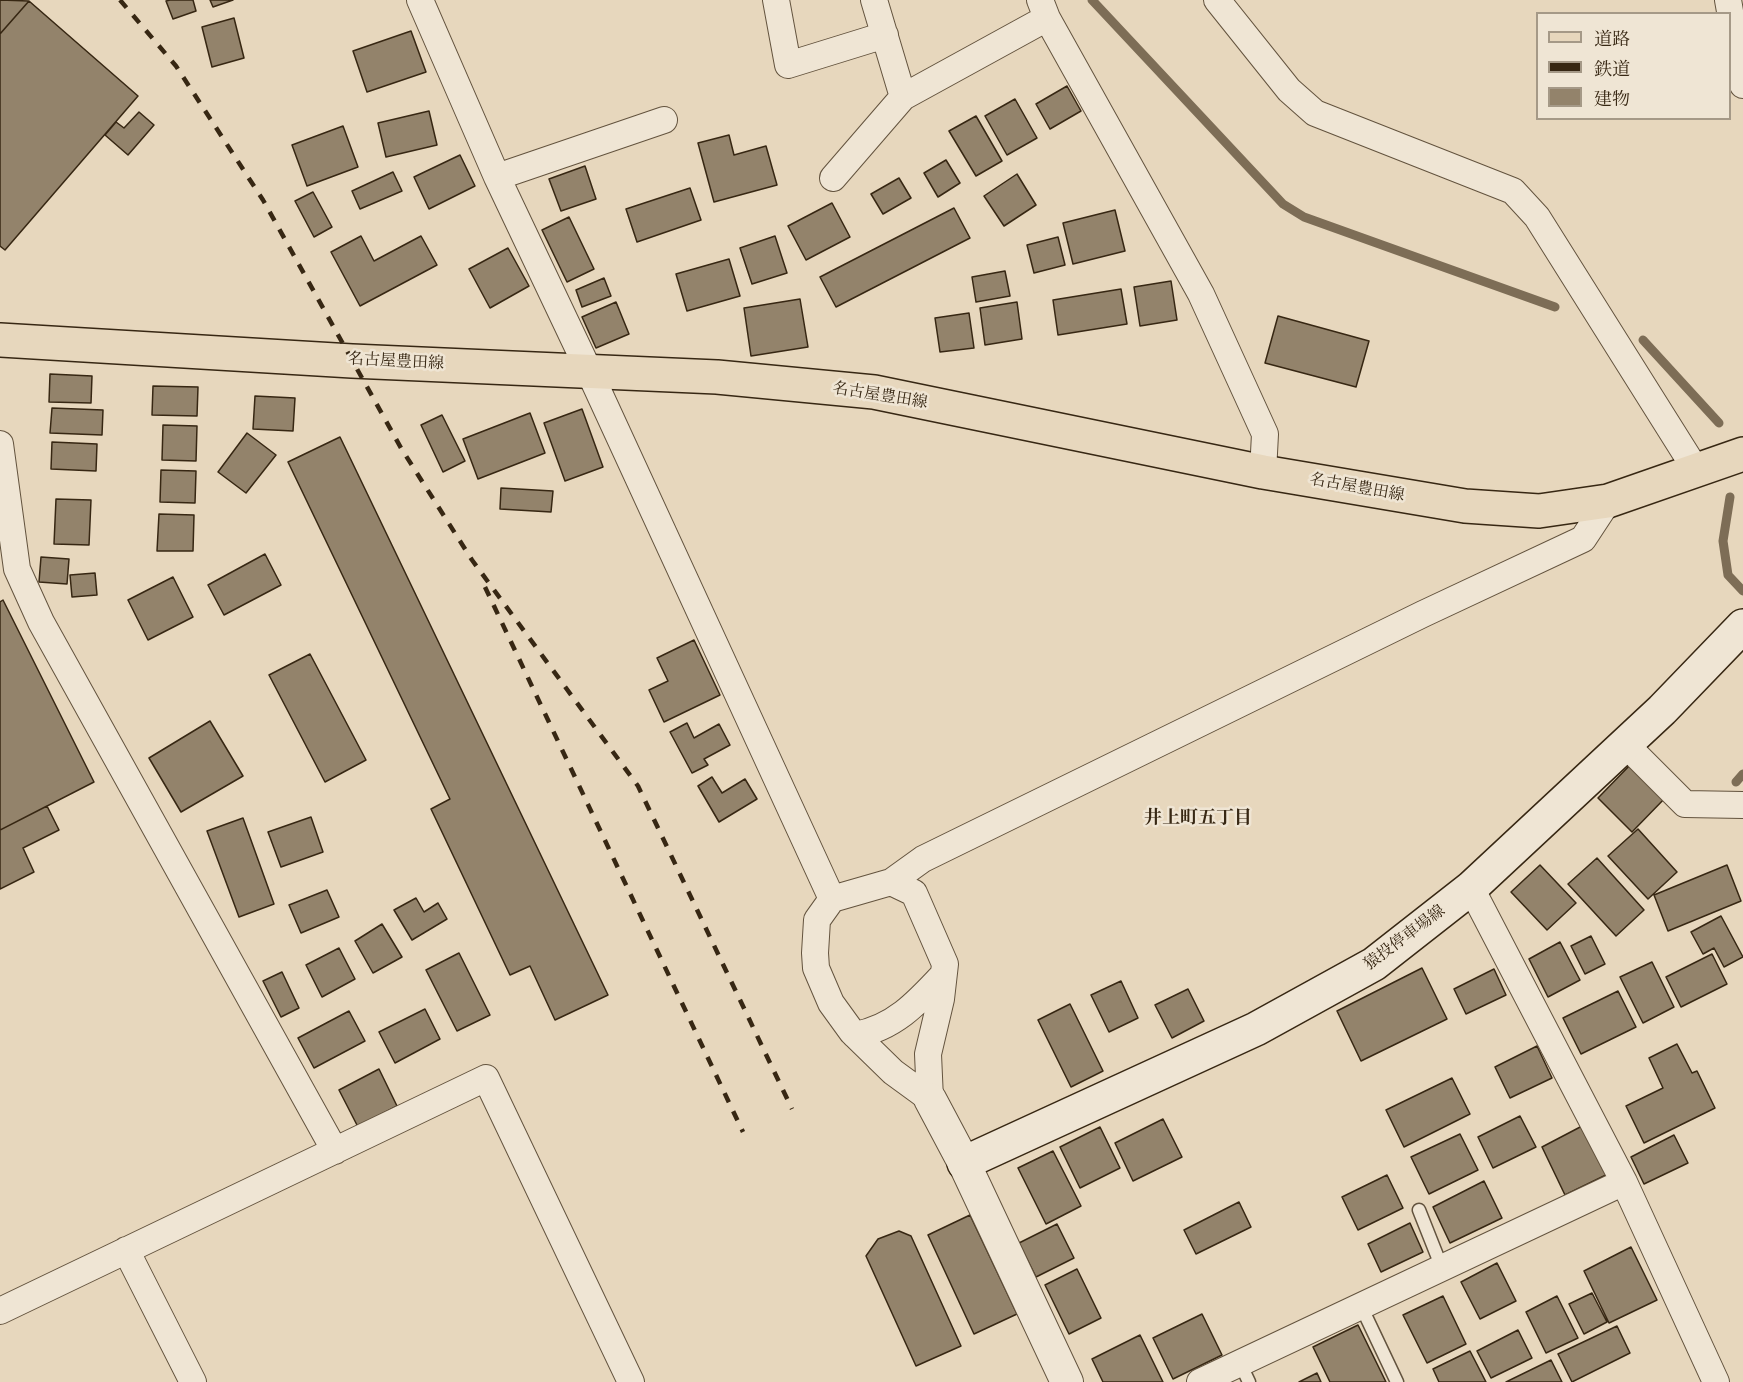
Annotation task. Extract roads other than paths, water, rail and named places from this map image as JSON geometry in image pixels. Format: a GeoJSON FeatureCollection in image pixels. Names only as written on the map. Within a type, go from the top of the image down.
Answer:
{"type":"FeatureCollection","features":[{"type":"Feature","properties":{"kind":"main road","name":"名古屋豊田線"},"geometry":{"type":"LineString","coordinates":[[0,340],[340,360],[717,377],[874,392],[1263,472],[1465,506],[1539,510],[1608,501],[1743,454]]}},
{"type":"Feature","properties":{"kind":"main road","name":"猿投停車場線"},"geometry":{"type":"LineString","coordinates":[[964,1163],[1256,1029],[1374,964],[1471,888],[1625,744],[1743,627]]}},
{"type":"Feature","properties":{"kind":"street"},"geometry":{"type":"LineString","coordinates":[[420,0],[497,177],[589,371],[832,899]]}},
{"type":"Feature","properties":{"kind":"street"},"geometry":{"type":"LineString","coordinates":[[776,0],[788,66],[885,35]]}},
{"type":"Feature","properties":{"kind":"street"},"geometry":{"type":"LineString","coordinates":[[874,0],[903,97]]}},
{"type":"Feature","properties":{"kind":"street"},"geometry":{"type":"LineString","coordinates":[[1217,0],[1289,90],[1315,113],[1513,191],[1537,217],[1696,470]]}},
{"type":"Feature","properties":{"kind":"street"},"geometry":{"type":"LineString","coordinates":[[1728,0],[1739,40],[1743,84]]}},
{"type":"Feature","properties":{"kind":"street"},"geometry":{"type":"LineString","coordinates":[[833,178],[903,97],[1044,9],[1201,294],[1265,434],[1263,472]]}},
{"type":"Feature","properties":{"kind":"street"},"geometry":{"type":"LineString","coordinates":[[497,177],[664,120]]}},
{"type":"Feature","properties":{"kind":"street"},"geometry":{"type":"LineString","coordinates":[[0,444],[16,569],[41,622],[335,1151]]}},
{"type":"Feature","properties":{"kind":"street"},"geometry":{"type":"LineString","coordinates":[[1067,1382],[964,1163],[930,1099],[893,1071],[855,1035],[831,1003],[816,968],[817,920],[832,899],[891,882],[923,859],[1412,619],[1583,539],[1608,501]]}},
{"type":"Feature","properties":{"kind":"street"},"geometry":{"type":"LineString","coordinates":[[1625,744],[1685,804],[1743,805]]}},
{"type":"Feature","properties":{"kind":"street"},"geometry":{"type":"LineString","coordinates":[[891,882],[914,893],[935,936],[945,964],[928,1054],[930,1099]]}},
{"type":"Feature","properties":{"kind":"street"},"geometry":{"type":"LineString","coordinates":[[1471,888],[1624,1182],[1716,1382]]}},
{"type":"Feature","properties":{"kind":"street"},"geometry":{"type":"LineString","coordinates":[[855,1035],[875,1031],[909,1012],[943,975]]}},
{"type":"Feature","properties":{"kind":"street"},"geometry":{"type":"LineString","coordinates":[[0,1311],[486,1078],[631,1382]]}},
{"type":"Feature","properties":{"kind":"street"},"geometry":{"type":"LineString","coordinates":[[1200,1382],[1245,1372],[1361,1306],[1624,1182]]}},
{"type":"Feature","properties":{"kind":"street"},"geometry":{"type":"LineString","coordinates":[[126,1250],[193,1382]]}},
{"type":"Feature","properties":{"kind":"lane"},"geometry":{"type":"LineString","coordinates":[[1419,1210],[1442,1268]]}},
{"type":"Feature","properties":{"kind":"lane"},"geometry":{"type":"LineString","coordinates":[[1361,1306],[1397,1382]]}},
{"type":"Feature","properties":{"kind":"waterway"},"geometry":{"type":"LineString","coordinates":[[1092,0],[1283,204],[1304,217],[1555,307]]}},
{"type":"Feature","properties":{"kind":"waterway"},"geometry":{"type":"LineString","coordinates":[[1643,340],[1719,423]]}},
{"type":"Feature","properties":{"kind":"waterway"},"geometry":{"type":"LineString","coordinates":[[1730,497],[1723,541],[1728,575],[1743,591]]}},
{"type":"Feature","properties":{"kind":"waterway"},"geometry":{"type":"LineString","coordinates":[[1736,782],[1743,774]]}},
{"type":"Feature","properties":{"kind":"railway"},"geometry":{"type":"LineString","coordinates":[[120,0],[176,66],[263,200],[401,448],[472,560],[638,786],[792,1109]]}},
{"type":"Feature","properties":{"kind":"railway"},"geometry":{"type":"LineString","coordinates":[[485,587],[743,1132]]}},
{"type":"Feature","properties":{"kind":"district","name":"井上町五丁目"},"geometry":{"type":"Point","coordinates":[1198,819]}}]}
